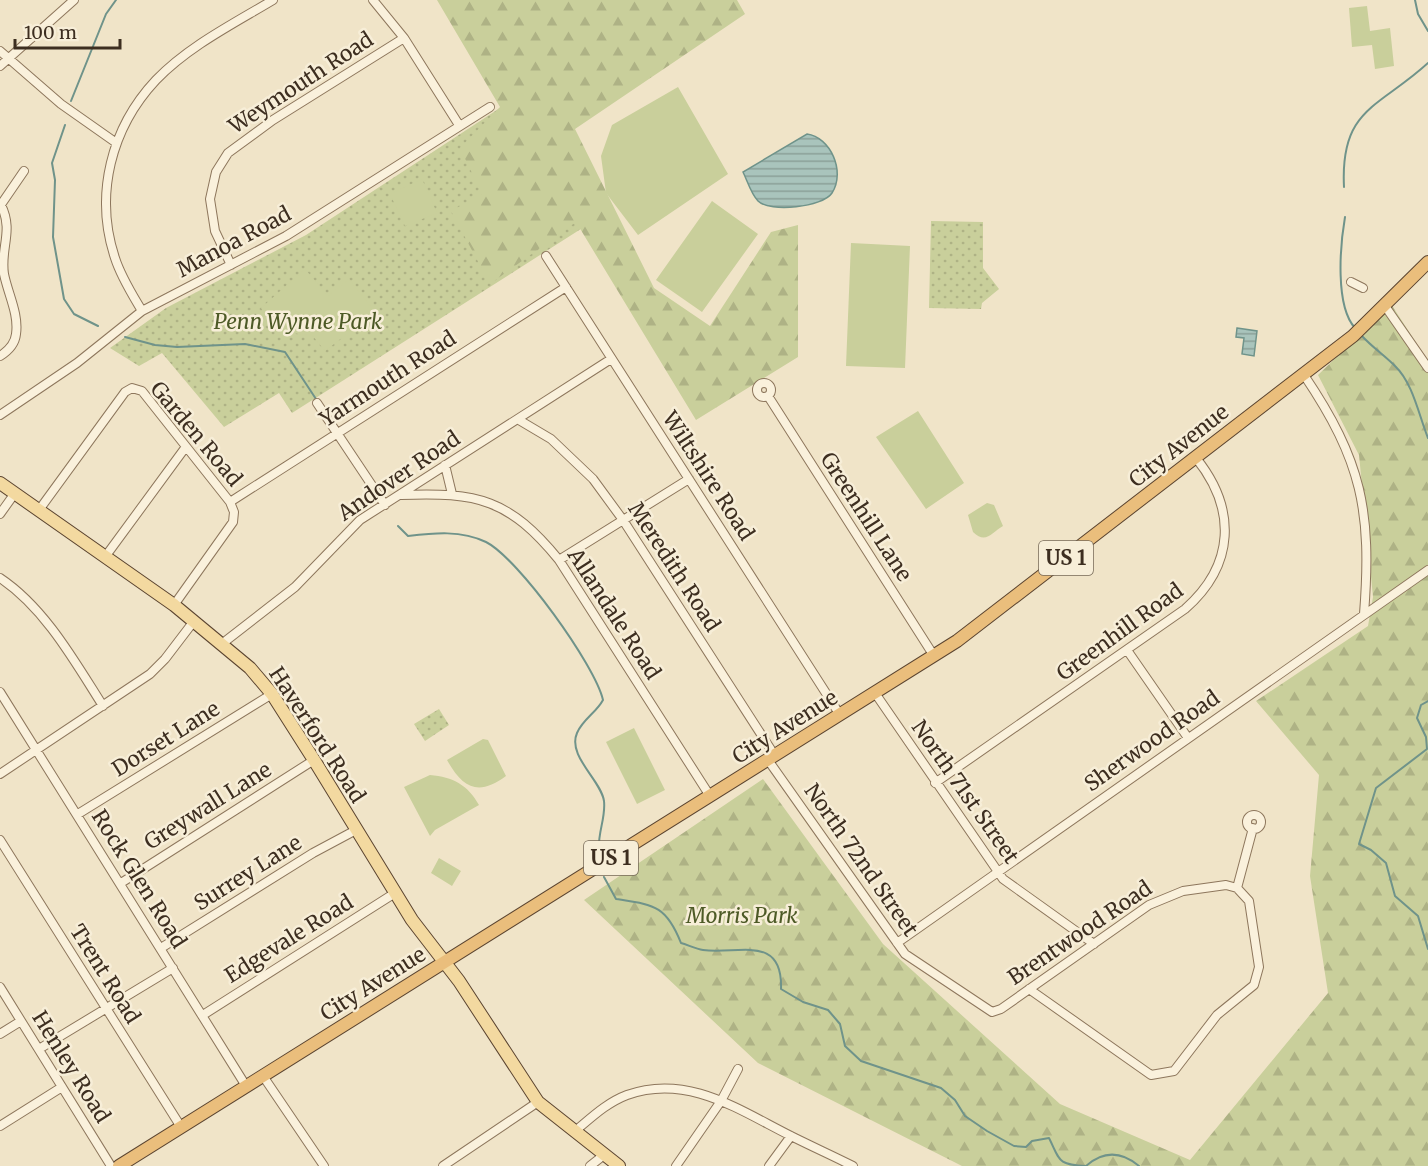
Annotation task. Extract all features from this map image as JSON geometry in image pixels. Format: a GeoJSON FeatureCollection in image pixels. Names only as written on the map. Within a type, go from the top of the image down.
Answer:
{"type":"FeatureCollection","features":[{"type":"Feature","properties":{"kind":"highway","name":"City Avenue"},"geometry":{"type":"LineString","coordinates":[[119,1166],[772,758],[974,629],[1364,328],[1428,262]]}},
{"type":"Feature","properties":{"kind":"main road","name":"Haverford Road"},"geometry":{"type":"LineString","coordinates":[[0,483],[174,605],[223,644],[272,694],[412,921],[445,962],[538,1102],[619,1166]]}},
{"type":"Feature","properties":{"kind":"street"},"geometry":{"type":"LineString","coordinates":[[0,66],[74,0]]}},
{"type":"Feature","properties":{"kind":"street"},"geometry":{"type":"LineString","coordinates":[[142,311],[115,258],[110,236],[107,180],[115,142],[142,98],[168,69],[196,48],[273,0]]}},
{"type":"Feature","properties":{"kind":"street"},"geometry":{"type":"LineString","coordinates":[[373,0],[404,38],[459,125]]}},
{"type":"Feature","properties":{"kind":"street","name":"Weymouth Road"},"geometry":{"type":"LineString","coordinates":[[231,265],[215,231],[211,213],[211,184],[221,162],[239,144],[273,120],[404,38]]}},
{"type":"Feature","properties":{"kind":"street"},"geometry":{"type":"LineString","coordinates":[[0,51],[6,59],[61,104],[115,142]]}},
{"type":"Feature","properties":{"kind":"street","name":"Manoa Road"},"geometry":{"type":"LineString","coordinates":[[0,415],[77,363],[142,311],[286,236],[490,107]]}},
{"type":"Feature","properties":{"kind":"street"},"geometry":{"type":"LineString","coordinates":[[0,356],[15,341],[17,327],[4,274],[3,257],[8,226],[0,205],[24,171]]}},
{"type":"Feature","properties":{"kind":"street","name":"Wiltshire Road"},"geometry":{"type":"LineString","coordinates":[[546,256],[840,715]]}},
{"type":"Feature","properties":{"kind":"street"},"geometry":{"type":"LineString","coordinates":[[1351,282],[1363,288]]}},
{"type":"Feature","properties":{"kind":"street","name":"Yarmouth Road"},"geometry":{"type":"LineString","coordinates":[[230,502],[566,287]]}},
{"type":"Feature","properties":{"kind":"street"},"geometry":{"type":"LineString","coordinates":[[1385,306],[1428,368]]}},
{"type":"Feature","properties":{"kind":"street","name":"Andover Road"},"geometry":{"type":"LineString","coordinates":[[223,644],[295,587],[354,525],[519,420],[611,358]]}},
{"type":"Feature","properties":{"kind":"street"},"geometry":{"type":"LineString","coordinates":[[1304,375],[1331,417],[1353,465],[1361,494],[1369,560],[1364,615]]}},
{"type":"Feature","properties":{"kind":"street","name":"Garden Road"},"geometry":{"type":"LineString","coordinates":[[39,510],[123,395],[132,388],[142,391],[230,502],[234,512],[233,522],[174,605]]}},
{"type":"Feature","properties":{"kind":"street","name":"Greenhill Lane"},"geometry":{"type":"LineString","coordinates":[[768,396],[934,656]]}},
{"type":"Feature","properties":{"kind":"street"},"geometry":{"type":"LineString","coordinates":[[317,403],[385,505]]}},
{"type":"Feature","properties":{"kind":"street","name":"Meredith Road"},"geometry":{"type":"LineString","coordinates":[[519,420],[551,439],[576,461],[623,520],[772,758]]}},
{"type":"Feature","properties":{"kind":"street"},"geometry":{"type":"LineString","coordinates":[[105,557],[185,448]]}},
{"type":"Feature","properties":{"kind":"street","name":"Greenhill Road"},"geometry":{"type":"LineString","coordinates":[[935,783],[1127,650],[1201,595],[1219,564],[1225,530],[1222,507],[1214,485],[1196,458]]}},
{"type":"Feature","properties":{"kind":"street"},"geometry":{"type":"LineString","coordinates":[[445,465],[453,494]]}},
{"type":"Feature","properties":{"kind":"street"},"geometry":{"type":"LineString","coordinates":[[559,560],[688,479]]}},
{"type":"Feature","properties":{"kind":"street"},"geometry":{"type":"LineString","coordinates":[[0,514],[15,493]]}},
{"type":"Feature","properties":{"kind":"street","name":"Allandale Road"},"geometry":{"type":"LineString","coordinates":[[400,495],[453,494],[488,501],[510,512],[537,534],[559,560],[710,796]]}},
{"type":"Feature","properties":{"kind":"street","name":"Sherwood Road"},"geometry":{"type":"LineString","coordinates":[[897,943],[1428,570]]}},
{"type":"Feature","properties":{"kind":"street"},"geometry":{"type":"LineString","coordinates":[[0,578],[25,600],[45,623],[103,706]]}},
{"type":"Feature","properties":{"kind":"street"},"geometry":{"type":"LineString","coordinates":[[0,774],[158,667],[194,621]]}},
{"type":"Feature","properties":{"kind":"street"},"geometry":{"type":"LineString","coordinates":[[1127,650],[1188,738]]}},
{"type":"Feature","properties":{"kind":"street","name":"Rock Glen Road"},"geometry":{"type":"LineString","coordinates":[[0,692],[246,1086]]}},
{"type":"Feature","properties":{"kind":"street","name":"North 71st Street"},"geometry":{"type":"LineString","coordinates":[[875,693],[1003,879],[1094,944]]}},
{"type":"Feature","properties":{"kind":"street","name":"Dorset Lane"},"geometry":{"type":"LineString","coordinates":[[78,814],[272,694]]}},
{"type":"Feature","properties":{"kind":"street","name":"North 72nd Street"},"geometry":{"type":"LineString","coordinates":[[772,758],[905,954],[992,1012]]}},
{"type":"Feature","properties":{"kind":"street","name":"Greywall Lane"},"geometry":{"type":"LineString","coordinates":[[121,883],[314,760]]}},
{"type":"Feature","properties":{"kind":"street"},"geometry":{"type":"LineString","coordinates":[[1029,989],[1151,1074],[1162,1075],[1177,1068],[1217,1015],[1254,985],[1259,975],[1249,901],[1237,888],[1253,828]]}},
{"type":"Feature","properties":{"kind":"street","name":"Surrey Lane"},"geometry":{"type":"LineString","coordinates":[[161,948],[313,853],[356,830]]}},
{"type":"Feature","properties":{"kind":"street","name":"Trent Road"},"geometry":{"type":"LineString","coordinates":[[0,840],[181,1127]]}},
{"type":"Feature","properties":{"kind":"street","name":"Brentwood Road"},"geometry":{"type":"LineString","coordinates":[[992,1012],[1001,1009],[1166,896],[1226,885],[1237,888]]}},
{"type":"Feature","properties":{"kind":"street","name":"Edgevale Road"},"geometry":{"type":"LineString","coordinates":[[203,1015],[395,893]]}},
{"type":"Feature","properties":{"kind":"street"},"geometry":{"type":"LineString","coordinates":[[39,1049],[105,1007],[173,968]]}},
{"type":"Feature","properties":{"kind":"street","name":"Henley Road"},"geometry":{"type":"LineString","coordinates":[[0,987],[111,1166]]}},
{"type":"Feature","properties":{"kind":"street"},"geometry":{"type":"LineString","coordinates":[[0,1034],[21,1021]]}},
{"type":"Feature","properties":{"kind":"street"},"geometry":{"type":"LineString","coordinates":[[676,1166],[721,1101],[738,1069]]}},
{"type":"Feature","properties":{"kind":"street"},"geometry":{"type":"LineString","coordinates":[[263,1076],[324,1166]]}},
{"type":"Feature","properties":{"kind":"street"},"geometry":{"type":"LineString","coordinates":[[0,1126],[62,1087]]}},
{"type":"Feature","properties":{"kind":"street"},"geometry":{"type":"LineString","coordinates":[[574,1132],[605,1106],[627,1095],[649,1090],[686,1089],[721,1101],[853,1166]]}},
{"type":"Feature","properties":{"kind":"street"},"geometry":{"type":"LineString","coordinates":[[443,1166],[538,1102]]}},
{"type":"Feature","properties":{"kind":"street"},"geometry":{"type":"LineString","coordinates":[[769,1166],[791,1136]]}},
{"type":"Feature","properties":{"kind":"street"},"geometry":{"type":"LineString","coordinates":[[590,1166],[604,1155]]}},
{"type":"Feature","properties":{"kind":"green space"},"geometry":{"type":"Polygon","coordinates":[[[437,0],[737,0],[745,14],[575,129],[654,288],[710,326],[771,232],[798,225],[798,357],[696,420],[576,222],[490,284],[451,211],[482,194],[460,148],[500,107],[437,0]]]}},
{"type":"Feature","properties":{"kind":"green space"},"geometry":{"type":"Polygon","coordinates":[[[1367,6],[1370,31],[1390,28],[1394,66],[1375,69],[1372,45],[1352,47],[1349,8],[1367,6]]]}},
{"type":"Feature","properties":{"kind":"green space"},"geometry":{"type":"Polygon","coordinates":[[[678,87],[728,174],[638,235],[606,193],[601,156],[612,125],[678,87]]]}},
{"type":"Feature","properties":{"kind":"green space","name":"Penn Wynne Park"},"geometry":{"type":"Polygon","coordinates":[[[506,104],[584,227],[292,413],[279,393],[224,427],[162,353],[139,366],[110,348],[166,308],[306,235],[506,104]]]}},
{"type":"Feature","properties":{"kind":"green space"},"geometry":{"type":"Polygon","coordinates":[[[422,179],[437,213],[405,226],[390,194],[422,179]]]}},
{"type":"Feature","properties":{"kind":"green space"},"geometry":{"type":"Polygon","coordinates":[[[712,201],[758,234],[702,312],[656,280],[712,201]]]}},
{"type":"Feature","properties":{"kind":"green space"},"geometry":{"type":"Polygon","coordinates":[[[931,221],[983,222],[983,268],[999,289],[982,303],[981,309],[929,308],[931,221]]]}},
{"type":"Feature","properties":{"kind":"green space"},"geometry":{"type":"Polygon","coordinates":[[[851,243],[910,246],[905,368],[846,366],[851,243]]]}},
{"type":"Feature","properties":{"kind":"green space"},"geometry":{"type":"Polygon","coordinates":[[[305,269],[328,296],[349,279],[375,312],[325,351],[312,335],[296,334],[283,329],[271,321],[261,308],[305,269]]]}},
{"type":"Feature","properties":{"kind":"green space","name":"Morris Park"},"geometry":{"type":"Polygon","coordinates":[[[1391,304],[1428,361],[1428,1166],[962,1166],[758,1063],[584,900],[763,779],[883,944],[1060,1104],[1190,1160],[1328,993],[1310,876],[1319,775],[1256,701],[1368,626],[1373,597],[1359,455],[1318,375],[1391,304]]]}},
{"type":"Feature","properties":{"kind":"green space"},"geometry":{"type":"Polygon","coordinates":[[[918,411],[964,483],[926,509],[876,437],[918,411]]]}},
{"type":"Feature","properties":{"kind":"green space"},"geometry":{"type":"Polygon","coordinates":[[[987,503],[994,505],[1003,526],[989,536],[982,537],[973,532],[968,515],[987,503]]]}},
{"type":"Feature","properties":{"kind":"green space"},"geometry":{"type":"Polygon","coordinates":[[[439,709],[449,725],[425,741],[414,724],[439,709]]]}},
{"type":"Feature","properties":{"kind":"green space"},"geometry":{"type":"Polygon","coordinates":[[[634,728],[665,790],[637,804],[606,742],[634,728]]]}},
{"type":"Feature","properties":{"kind":"green space"},"geometry":{"type":"Polygon","coordinates":[[[483,739],[488,740],[506,776],[488,786],[472,786],[459,778],[447,760],[483,739]]]}},
{"type":"Feature","properties":{"kind":"green space"},"geometry":{"type":"Polygon","coordinates":[[[430,775],[459,783],[470,792],[479,805],[435,830],[430,836],[404,787],[430,775]]]}},
{"type":"Feature","properties":{"kind":"green space"},"geometry":{"type":"Polygon","coordinates":[[[439,858],[461,871],[452,886],[431,873],[439,858]]]}},
{"type":"Feature","properties":{"kind":"water"},"geometry":{"type":"Polygon","coordinates":[[[807,134],[823,141],[833,156],[837,175],[832,193],[818,202],[796,207],[773,207],[758,201],[743,172],[807,134]]]}},
{"type":"Feature","properties":{"kind":"water"},"geometry":{"type":"Polygon","coordinates":[[[1237,328],[1257,331],[1254,356],[1242,354],[1244,338],[1236,337],[1237,328]]]}},
{"type":"Feature","properties":{"kind":"waterway"},"geometry":{"type":"LineString","coordinates":[[71,101],[106,14],[116,0]]}},
{"type":"Feature","properties":{"kind":"waterway"},"geometry":{"type":"LineString","coordinates":[[1415,0],[1418,14],[1428,31]]}},
{"type":"Feature","properties":{"kind":"waterway"},"geometry":{"type":"LineString","coordinates":[[1344,187],[1344,161],[1356,125],[1366,112],[1428,63]]}},
{"type":"Feature","properties":{"kind":"waterway"},"geometry":{"type":"LineString","coordinates":[[65,125],[52,163],[55,180],[53,237],[64,299],[74,314],[98,326]]}},
{"type":"Feature","properties":{"kind":"waterway"},"geometry":{"type":"LineString","coordinates":[[1345,217],[1341,259],[1342,291],[1344,305],[1355,328]]}},
{"type":"Feature","properties":{"kind":"waterway"},"geometry":{"type":"LineString","coordinates":[[1361,335],[1401,373],[1411,390],[1428,438]]}},
{"type":"Feature","properties":{"kind":"waterway"},"geometry":{"type":"LineString","coordinates":[[125,337],[155,345],[177,347],[245,344],[285,352],[316,399]]}},
{"type":"Feature","properties":{"kind":"waterway"},"geometry":{"type":"LineString","coordinates":[[398,526],[408,536],[438,533],[477,538],[500,552],[554,614],[586,663],[603,700],[580,728],[575,742],[580,759],[602,793],[604,801],[599,852]]}},
{"type":"Feature","properties":{"kind":"waterway"},"geometry":{"type":"LineString","coordinates":[[1428,701],[1421,705],[1417,718],[1426,737],[1427,749],[1376,788],[1359,844],[1371,850],[1386,863],[1395,896],[1418,916],[1428,949]]}},
{"type":"Feature","properties":{"kind":"waterway"},"geometry":{"type":"LineString","coordinates":[[604,877],[616,899],[640,903],[664,914],[681,943],[703,950],[756,950],[766,953],[774,960],[780,971],[781,989],[803,1002],[828,1010],[840,1024],[845,1046],[861,1061],[941,1088],[955,1100],[965,1116],[1014,1146],[1026,1147],[1032,1141],[1049,1138],[1064,1163],[1086,1166],[1105,1155],[1119,1155],[1139,1166]]}}]}
